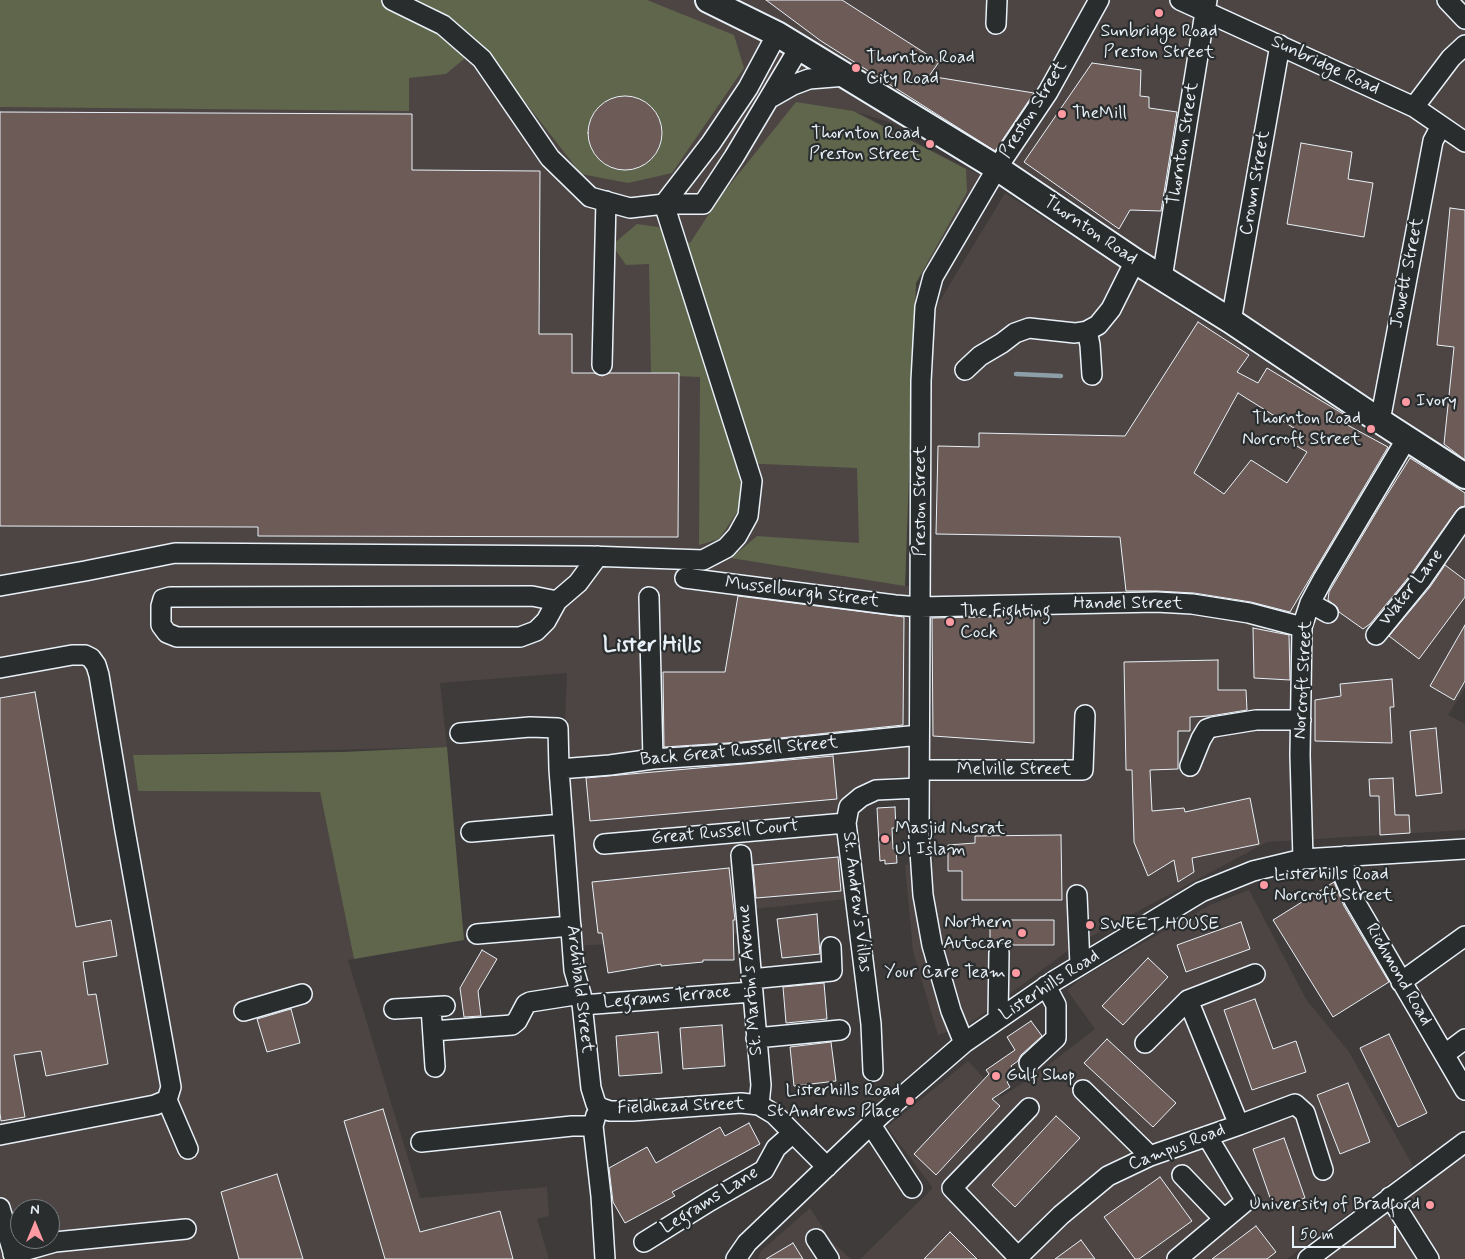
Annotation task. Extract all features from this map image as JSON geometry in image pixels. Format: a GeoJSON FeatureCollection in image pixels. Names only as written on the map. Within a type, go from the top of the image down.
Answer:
{"type":"FeatureCollection","features":[{"type":"Feature","properties":{"kind":"main road","name":"Thornton Road"},"geometry":{"type":"LineString","coordinates":[[708,0],[778,34],[997,168],[1135,261],[1231,321],[1465,476]]}},
{"type":"Feature","properties":{"kind":"street"},"geometry":{"type":"LineString","coordinates":[[392,0],[443,25],[482,59],[550,158],[590,196],[630,208],[664,204],[703,204],[734,157],[799,48]]}},
{"type":"Feature","properties":{"kind":"street"},"geometry":{"type":"LineString","coordinates":[[996,24],[997,0]]}},
{"type":"Feature","properties":{"kind":"street","name":"Preston Street"},"geometry":{"type":"LineString","coordinates":[[964,1043],[951,1011],[932,945],[923,895],[919,836],[921,381],[925,307],[933,277],[997,168],[1048,92],[1099,0]]}},
{"type":"Feature","properties":{"kind":"street","name":"Sunbridge Road"},"geometry":{"type":"LineString","coordinates":[[1180,0],[1206,5],[1280,45],[1414,107],[1465,142]]}},
{"type":"Feature","properties":{"kind":"street"},"geometry":{"type":"LineString","coordinates":[[1448,0],[1465,19]]}},
{"type":"Feature","properties":{"kind":"street","name":"Thornton Street"},"geometry":{"type":"LineString","coordinates":[[1162,278],[1206,5]]}},
{"type":"Feature","properties":{"kind":"street"},"geometry":{"type":"LineString","coordinates":[[664,204],[732,113],[778,34]]}},
{"type":"Feature","properties":{"kind":"street","name":"Crown Street"},"geometry":{"type":"LineString","coordinates":[[1231,321],[1280,45]]}},
{"type":"Feature","properties":{"kind":"street"},"geometry":{"type":"LineString","coordinates":[[1414,107],[1451,58],[1465,45]]}},
{"type":"Feature","properties":{"kind":"street"},"geometry":{"type":"LineString","coordinates":[[769,99],[793,85],[809,79],[846,76]]}},
{"type":"Feature","properties":{"kind":"street"},"geometry":{"type":"LineString","coordinates":[[732,113],[732,123],[750,128]]}},
{"type":"Feature","properties":{"kind":"street","name":"Jowett Street"},"geometry":{"type":"LineString","coordinates":[[1380,421],[1433,141],[1440,126]]}},
{"type":"Feature","properties":{"kind":"street"},"geometry":{"type":"LineString","coordinates":[[602,365],[606,201]]}},
{"type":"Feature","properties":{"kind":"street"},"geometry":{"type":"LineString","coordinates":[[0,586],[175,553],[598,556],[703,560],[726,548],[737,536],[748,516],[752,481],[664,204]]}},
{"type":"Feature","properties":{"kind":"street"},"geometry":{"type":"LineString","coordinates":[[965,370],[980,356],[1015,333],[1028,328],[1075,333],[1087,331],[1098,326],[1111,309],[1135,261]]}},
{"type":"Feature","properties":{"kind":"street"},"geometry":{"type":"LineString","coordinates":[[1087,331],[1092,375]]}},
{"type":"Feature","properties":{"kind":"street","name":"Norcroft Street"},"geometry":{"type":"LineString","coordinates":[[1303,859],[1302,627],[1310,603],[1407,438]]}},
{"type":"Feature","properties":{"kind":"street","name":"Water Lane"},"geometry":{"type":"LineString","coordinates":[[1376,635],[1421,580],[1465,517]]}},
{"type":"Feature","properties":{"kind":"street"},"geometry":{"type":"LineString","coordinates":[[557,601],[532,596],[170,597],[163,600],[161,606],[161,626],[167,633],[177,637],[520,637],[536,630],[546,621],[557,601],[578,583],[598,556]]}},
{"type":"Feature","properties":{"kind":"street","name":"Musselburgh Street"},"geometry":{"type":"LineString","coordinates":[[685,578],[895,606],[920,607]]}},
{"type":"Feature","properties":{"kind":"street"},"geometry":{"type":"LineString","coordinates":[[649,597],[654,758]]}},
{"type":"Feature","properties":{"kind":"street","name":"Handel Street"},"geometry":{"type":"LineString","coordinates":[[920,607],[1156,602],[1192,604],[1249,614],[1302,627]]}},
{"type":"Feature","properties":{"kind":"street"},"geometry":{"type":"LineString","coordinates":[[1310,603],[1328,613]]}},
{"type":"Feature","properties":{"kind":"street"},"geometry":{"type":"LineString","coordinates":[[0,668],[72,655],[85,655],[96,664],[169,1068],[171,1086],[167,1100],[188,1149]]}},
{"type":"Feature","properties":{"kind":"street","name":"Melville Street"},"geometry":{"type":"LineString","coordinates":[[919,779],[1083,770],[1085,715]]}},
{"type":"Feature","properties":{"kind":"street"},"geometry":{"type":"LineString","coordinates":[[1190,766],[1207,729],[1256,720],[1301,720]]}},
{"type":"Feature","properties":{"kind":"street","name":"Archibald Street"},"geometry":{"type":"LineString","coordinates":[[460,733],[544,726],[558,728],[559,769],[574,970],[582,1000],[591,1088],[596,1104],[601,1108]]}},
{"type":"Feature","properties":{"kind":"street","name":"Back Great Russell Street"},"geometry":{"type":"LineString","coordinates":[[559,769],[610,765],[654,758],[743,753],[919,735]]}},
{"type":"Feature","properties":{"kind":"street","name":"St. Andrew's Villas"},"geometry":{"type":"LineString","coordinates":[[873,1071],[871,1024],[846,823],[849,807],[861,797],[876,790],[919,779]]}},
{"type":"Feature","properties":{"kind":"street","name":"Great Russell Court"},"geometry":{"type":"LineString","coordinates":[[604,844],[740,843],[846,823]]}},
{"type":"Feature","properties":{"kind":"street"},"geometry":{"type":"LineString","coordinates":[[471,832],[563,824]]}},
{"type":"Feature","properties":{"kind":"street","name":"St. Martin's Avenue"},"geometry":{"type":"LineString","coordinates":[[740,843],[761,1085],[759,1105]]}},
{"type":"Feature","properties":{"kind":"street","name":"Listerhills Road"},"geometry":{"type":"LineString","coordinates":[[736,1259],[747,1243],[871,1125],[964,1043],[1046,986],[1201,892],[1252,871],[1303,859],[1465,849]]}},
{"type":"Feature","properties":{"kind":"street","name":"Richmond Road"},"geometry":{"type":"LineString","coordinates":[[1345,856],[1344,877],[1354,900],[1465,1090]]}},
{"type":"Feature","properties":{"kind":"street"},"geometry":{"type":"LineString","coordinates":[[1077,895],[1080,965]]}},
{"type":"Feature","properties":{"kind":"street"},"geometry":{"type":"LineString","coordinates":[[477,934],[571,926]]}},
{"type":"Feature","properties":{"kind":"street"},"geometry":{"type":"LineString","coordinates":[[1401,982],[1465,936]]}},
{"type":"Feature","properties":{"kind":"street","name":"Legrams Terrace"},"geometry":{"type":"LineString","coordinates":[[433,1031],[512,1025],[526,1004],[530,1002],[582,1000],[751,985],[832,971],[831,948]]}},
{"type":"Feature","properties":{"kind":"street"},"geometry":{"type":"LineString","coordinates":[[998,1020],[999,952]]}},
{"type":"Feature","properties":{"kind":"street"},"geometry":{"type":"LineString","coordinates":[[1145,1043],[1188,1000],[1255,974]]}},
{"type":"Feature","properties":{"kind":"street"},"geometry":{"type":"LineString","coordinates":[[1029,1063],[1056,1038],[1056,1005],[1046,986]]}},
{"type":"Feature","properties":{"kind":"street"},"geometry":{"type":"LineString","coordinates":[[244,1011],[302,994]]}},
{"type":"Feature","properties":{"kind":"street"},"geometry":{"type":"LineString","coordinates":[[1188,1000],[1239,1125]]}},
{"type":"Feature","properties":{"kind":"street"},"geometry":{"type":"LineString","coordinates":[[394,1009],[438,1006],[433,1031],[435,1068]]}},
{"type":"Feature","properties":{"kind":"street"},"geometry":{"type":"LineString","coordinates":[[756,1038],[840,1030]]}},
{"type":"Feature","properties":{"kind":"street"},"geometry":{"type":"LineString","coordinates":[[1445,1054],[1465,1039]]}},
{"type":"Feature","properties":{"kind":"street"},"geometry":{"type":"LineString","coordinates":[[1083,1090],[1150,1156]]}},
{"type":"Feature","properties":{"kind":"street"},"geometry":{"type":"LineString","coordinates":[[0,1135],[155,1105],[167,1100]]}},
{"type":"Feature","properties":{"kind":"street","name":"Fieldhead Street"},"geometry":{"type":"LineString","coordinates":[[601,1108],[610,1111],[632,1111],[741,1103],[759,1105],[774,1114],[827,1167]]}},
{"type":"Feature","properties":{"kind":"street","name":"Campus Road"},"geometry":{"type":"LineString","coordinates":[[1018,1258],[1061,1215],[1108,1176],[1150,1156],[1295,1104],[1305,1114],[1323,1170]]}},
{"type":"Feature","properties":{"kind":"street"},"geometry":{"type":"LineString","coordinates":[[601,1108],[596,1112],[593,1126],[601,1196],[605,1259]]}},
{"type":"Feature","properties":{"kind":"street"},"geometry":{"type":"LineString","coordinates":[[1018,1258],[952,1188],[1029,1108]]}},
{"type":"Feature","properties":{"kind":"street"},"geometry":{"type":"LineString","coordinates":[[871,1125],[912,1188]]}},
{"type":"Feature","properties":{"kind":"street","name":"Fieldhead Street"},"geometry":{"type":"LineString","coordinates":[[421,1142],[572,1126],[593,1126]]}},
{"type":"Feature","properties":{"kind":"street","name":"Legrams Lane"},"geometry":{"type":"LineString","coordinates":[[644,1242],[764,1170],[776,1148],[792,1134]]}},
{"type":"Feature","properties":{"kind":"street"},"geometry":{"type":"LineString","coordinates":[[1177,1259],[1246,1201],[1207,1136]]}},
{"type":"Feature","properties":{"kind":"street"},"geometry":{"type":"LineString","coordinates":[[1308,1259],[1465,1142]]}},
{"type":"Feature","properties":{"kind":"street"},"geometry":{"type":"LineString","coordinates":[[1182,1175],[1224,1219]]}},
{"type":"Feature","properties":{"kind":"street"},"geometry":{"type":"LineString","coordinates":[[1390,1197],[1429,1259]]}},
{"type":"Feature","properties":{"kind":"street"},"geometry":{"type":"LineString","coordinates":[[0,1208],[14,1257],[55,1242],[186,1229]]}},
{"type":"Feature","properties":{"kind":"street"},"geometry":{"type":"LineString","coordinates":[[816,1239],[829,1259]]}},
{"type":"Feature","properties":{"kind":"shaded area"},"geometry":{"type":"Polygon","coordinates":[[[0,0],[1465,0],[1465,461],[1398,415],[990,154],[857,112],[982,176],[916,283],[905,586],[928,587],[933,312],[1005,193],[1465,491],[1465,688],[1448,715],[1465,724],[1465,830],[1267,842],[1077,944],[969,1024],[938,1035],[913,951],[905,865],[934,862],[931,778],[894,777],[870,781],[854,790],[841,802],[840,813],[848,899],[743,910],[739,934],[566,947],[548,745],[565,720],[567,673],[440,683],[447,747],[133,755],[138,791],[320,792],[354,959],[348,960],[420,1198],[547,1187],[549,1216],[537,1219],[549,1259],[0,1259],[0,0]]]}},
{"type":"Feature","properties":{"kind":"shaded area"},"geometry":{"type":"Polygon","coordinates":[[[1249,890],[1306,999],[1349,1052],[1413,1166],[1287,1259],[860,1259],[933,1188],[887,1127],[968,1061],[1001,1097],[1038,1073],[1095,1029],[1067,990],[1083,977],[1210,905],[1249,890]]]}},
{"type":"Feature","properties":{"kind":"shaded area","name":"University of Bradford"},"geometry":{"type":"Polygon","coordinates":[[[1465,1151],[1465,1259],[1324,1259],[1465,1151]]]}},
{"type":"Feature","properties":{"kind":"shaded area"},"geometry":{"type":"Polygon","coordinates":[[[810,1208],[832,1242],[851,1259],[758,1259],[761,1251],[810,1208]]]}},
{"type":"Feature","properties":{"kind":"green space"},"geometry":{"type":"Polygon","coordinates":[[[0,0],[647,0],[734,35],[744,68],[672,173],[628,183],[581,174],[481,45],[446,74],[409,78],[409,111],[0,107],[0,0]]]}},
{"type":"Feature","properties":{"kind":"green space"},"geometry":{"type":"Polygon","coordinates":[[[796,102],[853,111],[966,169],[967,192],[916,283],[905,586],[731,558],[757,536],[859,543],[857,468],[739,463],[742,505],[719,539],[699,545],[700,377],[651,375],[649,264],[626,265],[612,245],[637,224],[658,227],[690,243],[720,197],[796,102]]]}},
{"type":"Feature","properties":{"kind":"green space"},"geometry":{"type":"Polygon","coordinates":[[[447,747],[464,940],[354,959],[320,792],[138,791],[133,755],[343,752],[447,747]]]}},
{"type":"Feature","properties":{"kind":"building"},"geometry":{"type":"Polygon","coordinates":[[[766,0],[842,0],[939,62],[929,76],[1034,93],[995,151],[821,41],[766,0]]]}},
{"type":"Feature","properties":{"kind":"building"},"geometry":{"type":"Polygon","coordinates":[[[1092,63],[1141,70],[1140,96],[1149,97],[1149,108],[1177,112],[1161,211],[1130,210],[1119,229],[1024,162],[1092,63]]]}},
{"type":"Feature","properties":{"kind":"building"},"geometry":{"type":"Polygon","coordinates":[[[625,96],[639,99],[651,107],[659,119],[662,133],[659,147],[651,159],[639,167],[625,170],[611,167],[599,159],[591,147],[588,133],[591,119],[599,107],[611,99],[625,96]]]}},
{"type":"Feature","properties":{"kind":"building"},"geometry":{"type":"Polygon","coordinates":[[[0,112],[412,114],[412,170],[540,171],[539,334],[572,334],[572,373],[594,373],[602,376],[610,373],[679,373],[678,537],[258,536],[258,527],[0,526],[0,112]]]}},
{"type":"Feature","properties":{"kind":"building"},"geometry":{"type":"Polygon","coordinates":[[[1301,143],[1352,152],[1348,179],[1373,183],[1364,237],[1287,224],[1301,143]]]}},
{"type":"Feature","properties":{"kind":"building"},"geometry":{"type":"Polygon","coordinates":[[[1450,208],[1465,210],[1465,460],[1444,444],[1454,347],[1437,345],[1450,208]]]}},
{"type":"Feature","properties":{"kind":"building"},"geometry":{"type":"Polygon","coordinates":[[[1198,322],[1249,355],[1237,372],[1258,383],[1267,368],[1345,415],[1342,422],[1388,447],[1290,612],[1251,602],[1194,593],[1126,591],[1120,537],[936,534],[938,446],[979,447],[979,433],[1125,436],[1198,322]],[[1238,393],[1194,473],[1224,494],[1251,460],[1287,483],[1307,452],[1293,444],[1297,430],[1238,393]]]}},
{"type":"Feature","properties":{"kind":"building"},"geometry":{"type":"Polygon","coordinates":[[[1410,458],[1465,493],[1465,506],[1460,507],[1456,511],[1412,573],[1370,624],[1363,629],[1339,612],[1337,607],[1328,600],[1329,592],[1410,458]]]}},
{"type":"Feature","properties":{"kind":"building"},"geometry":{"type":"Polygon","coordinates":[[[1445,565],[1465,580],[1465,597],[1419,659],[1389,636],[1430,587],[1445,565]]]}},
{"type":"Feature","properties":{"kind":"building"},"geometry":{"type":"Polygon","coordinates":[[[738,596],[904,617],[903,725],[742,742],[664,747],[663,672],[725,672],[738,596]]]}},
{"type":"Feature","properties":{"kind":"building"},"geometry":{"type":"Polygon","coordinates":[[[1034,616],[1034,743],[933,736],[932,618],[1034,616]]]}},
{"type":"Feature","properties":{"kind":"building"},"geometry":{"type":"Polygon","coordinates":[[[1465,625],[1465,681],[1454,700],[1430,686],[1465,625]]]}},
{"type":"Feature","properties":{"kind":"building"},"geometry":{"type":"Polygon","coordinates":[[[1253,628],[1289,635],[1290,680],[1254,678],[1253,628]]]}},
{"type":"Feature","properties":{"kind":"building"},"geometry":{"type":"Polygon","coordinates":[[[1218,660],[1218,690],[1246,690],[1247,710],[1190,717],[1190,731],[1178,731],[1178,769],[1150,770],[1152,811],[1184,808],[1185,812],[1250,798],[1259,844],[1192,858],[1194,872],[1178,882],[1174,860],[1148,876],[1134,842],[1132,770],[1126,770],[1124,662],[1218,660]]]}},
{"type":"Feature","properties":{"kind":"building"},"geometry":{"type":"Polygon","coordinates":[[[1392,679],[1394,707],[1390,707],[1392,743],[1315,741],[1315,700],[1341,696],[1340,684],[1392,679]]]}},
{"type":"Feature","properties":{"kind":"building"},"geometry":{"type":"Polygon","coordinates":[[[35,692],[76,927],[111,920],[117,956],[83,962],[88,995],[96,994],[108,1064],[46,1076],[41,1051],[14,1055],[25,1117],[1,1121],[0,698],[35,692]]]}},
{"type":"Feature","properties":{"kind":"building"},"geometry":{"type":"Polygon","coordinates":[[[1436,728],[1442,793],[1416,796],[1410,731],[1436,728]]]}},
{"type":"Feature","properties":{"kind":"building"},"geometry":{"type":"Polygon","coordinates":[[[833,756],[837,799],[590,821],[586,778],[833,756]]]}},
{"type":"Feature","properties":{"kind":"building"},"geometry":{"type":"Polygon","coordinates":[[[1393,778],[1395,815],[1409,815],[1410,833],[1380,835],[1379,796],[1370,796],[1369,779],[1393,778]]]}},
{"type":"Feature","properties":{"kind":"building","name":"Masjid Nusrat Ul Islam"},"geometry":{"type":"Polygon","coordinates":[[[895,807],[896,828],[892,828],[893,849],[896,849],[897,863],[885,864],[885,860],[880,861],[877,808],[895,807]]]}},
{"type":"Feature","properties":{"kind":"building"},"geometry":{"type":"Polygon","coordinates":[[[1061,835],[1062,900],[962,900],[962,871],[948,871],[948,845],[975,843],[975,836],[1061,835]]]}},
{"type":"Feature","properties":{"kind":"building"},"geometry":{"type":"Polygon","coordinates":[[[838,857],[841,891],[756,898],[753,865],[838,857]]]}},
{"type":"Feature","properties":{"kind":"building"},"geometry":{"type":"Polygon","coordinates":[[[729,868],[735,920],[733,920],[734,960],[703,960],[703,962],[661,966],[661,964],[608,973],[602,933],[598,933],[592,882],[729,868]]]}},
{"type":"Feature","properties":{"kind":"building"},"geometry":{"type":"Polygon","coordinates":[[[1334,882],[1344,906],[1389,982],[1333,1017],[1273,920],[1334,882]]]}},
{"type":"Feature","properties":{"kind":"building"},"geometry":{"type":"Polygon","coordinates":[[[817,914],[820,954],[782,958],[777,919],[817,914]]]}},
{"type":"Feature","properties":{"kind":"building","name":"Northern Autocare"},"geometry":{"type":"Polygon","coordinates":[[[990,920],[1054,920],[1054,945],[1006,945],[999,942],[990,945],[990,920]]]}},
{"type":"Feature","properties":{"kind":"building"},"geometry":{"type":"Polygon","coordinates":[[[1241,922],[1250,949],[1186,972],[1177,945],[1241,922]]]}},
{"type":"Feature","properties":{"kind":"building"},"geometry":{"type":"Polygon","coordinates":[[[482,950],[497,959],[478,991],[481,1016],[464,1017],[460,988],[482,950]]]}},
{"type":"Feature","properties":{"kind":"building"},"geometry":{"type":"Polygon","coordinates":[[[1148,958],[1168,977],[1123,1025],[1102,1006],[1148,958]]]}},
{"type":"Feature","properties":{"kind":"building"},"geometry":{"type":"Polygon","coordinates":[[[824,983],[827,1019],[786,1023],[783,987],[824,983]]]}},
{"type":"Feature","properties":{"kind":"building"},"geometry":{"type":"Polygon","coordinates":[[[1255,999],[1273,1049],[1296,1041],[1306,1072],[1252,1090],[1224,1010],[1255,999]]]}},
{"type":"Feature","properties":{"kind":"building"},"geometry":{"type":"Polygon","coordinates":[[[291,1009],[300,1043],[267,1052],[257,1019],[291,1009]]]}},
{"type":"Feature","properties":{"kind":"building"},"geometry":{"type":"Polygon","coordinates":[[[1031,1021],[1042,1036],[1011,1066],[1017,1075],[1007,1082],[1010,1087],[992,1099],[1000,1106],[936,1175],[914,1154],[989,1074],[986,1070],[1015,1050],[1007,1037],[1031,1021]]]}},
{"type":"Feature","properties":{"kind":"building"},"geometry":{"type":"Polygon","coordinates":[[[722,1025],[725,1066],[683,1069],[680,1028],[722,1025]]]}},
{"type":"Feature","properties":{"kind":"building"},"geometry":{"type":"Polygon","coordinates":[[[658,1032],[662,1073],[619,1076],[616,1036],[658,1032]]]}},
{"type":"Feature","properties":{"kind":"building"},"geometry":{"type":"Polygon","coordinates":[[[1389,1034],[1427,1113],[1398,1127],[1360,1048],[1389,1034]]]}},
{"type":"Feature","properties":{"kind":"building"},"geometry":{"type":"Polygon","coordinates":[[[1107,1039],[1176,1103],[1153,1127],[1084,1063],[1107,1039]]]}},
{"type":"Feature","properties":{"kind":"building"},"geometry":{"type":"Polygon","coordinates":[[[831,1042],[836,1081],[794,1086],[790,1047],[831,1042]]]}},
{"type":"Feature","properties":{"kind":"building"},"geometry":{"type":"Polygon","coordinates":[[[1348,1083],[1370,1142],[1340,1154],[1317,1095],[1348,1083]]]}},
{"type":"Feature","properties":{"kind":"building"},"geometry":{"type":"Polygon","coordinates":[[[383,1109],[420,1232],[500,1211],[513,1259],[385,1259],[344,1121],[383,1109]]]}},
{"type":"Feature","properties":{"kind":"building"},"geometry":{"type":"Polygon","coordinates":[[[1056,1116],[1080,1138],[1015,1207],[992,1185],[1056,1116]]]}},
{"type":"Feature","properties":{"kind":"building"},"geometry":{"type":"Polygon","coordinates":[[[749,1123],[760,1144],[672,1192],[675,1196],[625,1223],[613,1202],[609,1168],[647,1147],[656,1163],[720,1127],[725,1136],[749,1123]]]}},
{"type":"Feature","properties":{"kind":"building"},"geometry":{"type":"Polygon","coordinates":[[[1284,1138],[1305,1198],[1274,1209],[1253,1149],[1284,1138]]]}},
{"type":"Feature","properties":{"kind":"building"},"geometry":{"type":"Polygon","coordinates":[[[277,1174],[303,1259],[239,1259],[221,1192],[277,1174]]]}},
{"type":"Feature","properties":{"kind":"building"},"geometry":{"type":"Polygon","coordinates":[[[1160,1177],[1192,1221],[1139,1259],[1135,1259],[1104,1217],[1160,1177]]]}},
{"type":"Feature","properties":{"kind":"building"},"geometry":{"type":"Polygon","coordinates":[[[1256,1226],[1276,1252],[1267,1259],[1212,1259],[1256,1226]]]}},
{"type":"Feature","properties":{"kind":"building"},"geometry":{"type":"Polygon","coordinates":[[[950,1232],[977,1259],[924,1259],[950,1232]]]}},
{"type":"Feature","properties":{"kind":"building"},"geometry":{"type":"Polygon","coordinates":[[[1081,1240],[1095,1259],[1055,1259],[1081,1240]]]}},
{"type":"Feature","properties":{"kind":"building"},"geometry":{"type":"Polygon","coordinates":[[[793,1243],[803,1259],[766,1259],[793,1243]]]}},
{"type":"Feature","properties":{"kind":"waterway"},"geometry":{"type":"LineString","coordinates":[[1016,374],[1061,376]]}},
{"type":"Feature","properties":{"kind":"place","name":"Sunbridge Road Preston Street"},"geometry":{"type":"Point","coordinates":[1159,13]}},
{"type":"Feature","properties":{"kind":"place","name":"Thornton Road City Road"},"geometry":{"type":"Point","coordinates":[856,68]}},
{"type":"Feature","properties":{"kind":"place","name":"TheMill"},"geometry":{"type":"Point","coordinates":[1062,114]}},
{"type":"Feature","properties":{"kind":"place","name":"Thornton Road Preston Street"},"geometry":{"type":"Point","coordinates":[930,144]}},
{"type":"Feature","properties":{"kind":"place","name":"Ivory"},"geometry":{"type":"Point","coordinates":[1406,402]}},
{"type":"Feature","properties":{"kind":"place","name":"Thornton Road Norcroft Street"},"geometry":{"type":"Point","coordinates":[1371,429]}},
{"type":"Feature","properties":{"kind":"place","name":"The Fighting Cock"},"geometry":{"type":"Point","coordinates":[950,622]}},
{"type":"Feature","properties":{"kind":"place","name":"Masjid Nusrat Ul Islam"},"geometry":{"type":"Point","coordinates":[885,839]}},
{"type":"Feature","properties":{"kind":"place","name":"Listerhills Road Norcroft Street"},"geometry":{"type":"Point","coordinates":[1264,885]}},
{"type":"Feature","properties":{"kind":"place","name":"SWEET HOUSE"},"geometry":{"type":"Point","coordinates":[1090,925]}},
{"type":"Feature","properties":{"kind":"place","name":"Northern Autocare"},"geometry":{"type":"Point","coordinates":[1022,933]}},
{"type":"Feature","properties":{"kind":"place","name":"Your Care Team"},"geometry":{"type":"Point","coordinates":[1016,973]}},
{"type":"Feature","properties":{"kind":"place","name":"Gulf Shop"},"geometry":{"type":"Point","coordinates":[996,1076]}},
{"type":"Feature","properties":{"kind":"place","name":"Listerhills Road St Andrews Place"},"geometry":{"type":"Point","coordinates":[910,1101]}},
{"type":"Feature","properties":{"kind":"place","name":"University of Bradford"},"geometry":{"type":"Point","coordinates":[1430,1205]}},
{"type":"Feature","properties":{"kind":"district","name":"Lister Hills"},"geometry":{"type":"Point","coordinates":[652,646]}}]}
